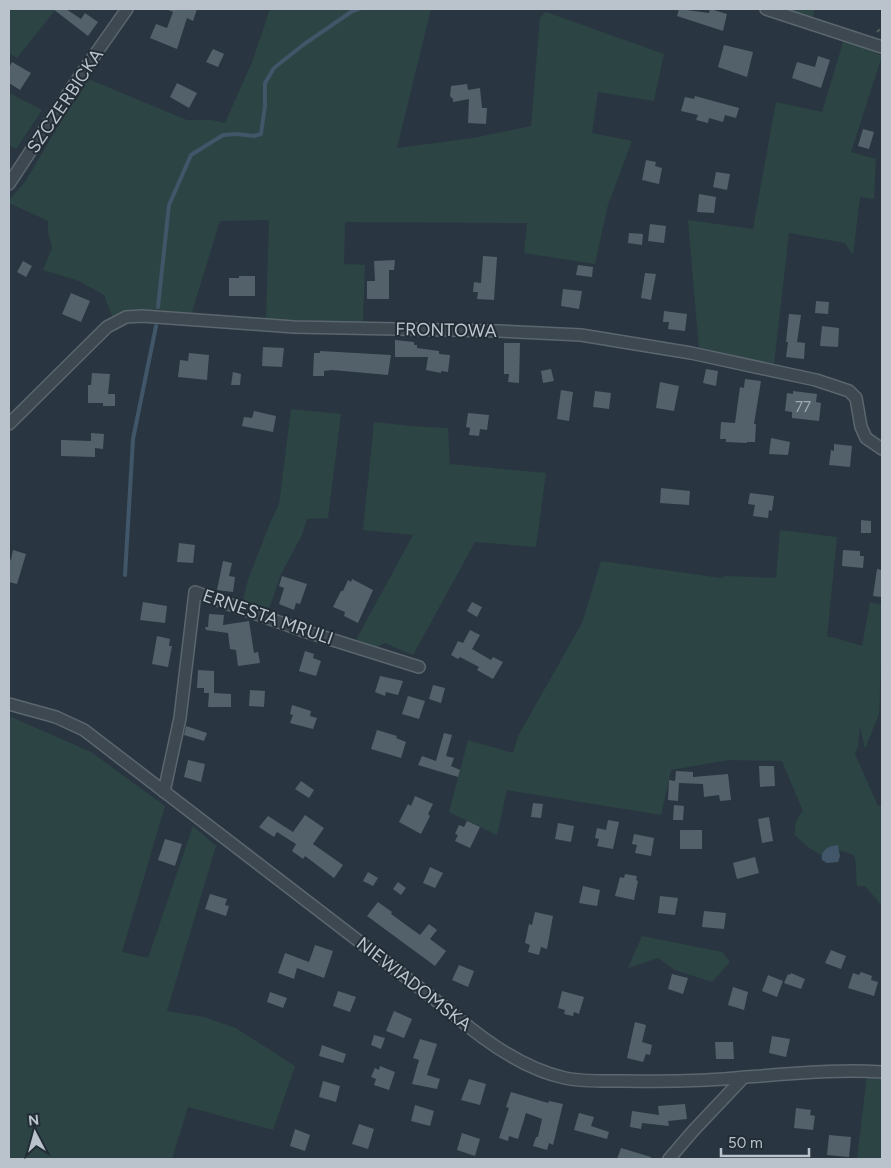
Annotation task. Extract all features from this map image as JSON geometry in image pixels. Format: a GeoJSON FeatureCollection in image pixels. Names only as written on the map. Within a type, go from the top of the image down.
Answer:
{"type":"FeatureCollection","features":[{"type":"Feature","properties":{"kind":"street","name":"SZCZERBICKA"},"geometry":{"type":"LineString","coordinates":[[9,184],[126,9]]}},
{"type":"Feature","properties":{"kind":"street"},"geometry":{"type":"LineString","coordinates":[[766,9],[882,46]]}},
{"type":"Feature","properties":{"kind":"street","name":"FRONTOWA"},"geometry":{"type":"LineString","coordinates":[[9,424],[107,326],[126,317],[142,316],[294,328],[498,331],[581,335],[691,353],[816,380],[849,391],[856,398],[861,427],[866,438],[882,449]]}},
{"type":"Feature","properties":{"kind":"street","name":"ERNESTA MRULI"},"geometry":{"type":"LineString","coordinates":[[164,792],[180,718],[195,592],[301,630],[419,667]]}},
{"type":"Feature","properties":{"kind":"street","name":"NIEWIADOMSKA"},"geometry":{"type":"LineString","coordinates":[[9,704],[51,715],[76,725],[451,1012],[468,1027],[516,1059],[541,1071],[564,1078],[580,1080],[654,1082],[744,1078],[791,1073],[861,1070],[882,1072]]}},
{"type":"Feature","properties":{"kind":"street"},"geometry":{"type":"LineString","coordinates":[[669,1159],[744,1078]]}},
{"type":"Feature","properties":{"kind":"green space"},"geometry":{"type":"Polygon","coordinates":[[[9,9],[56,9],[17,58],[9,53],[9,9]]]}},
{"type":"Feature","properties":{"kind":"green space"},"geometry":{"type":"Polygon","coordinates":[[[270,9],[431,9],[397,148],[473,138],[531,126],[540,17],[546,12],[664,54],[654,101],[598,92],[592,133],[632,141],[608,205],[595,264],[524,253],[527,223],[345,222],[344,264],[365,265],[363,322],[266,320],[269,220],[220,221],[191,315],[170,311],[142,310],[112,316],[104,295],[79,281],[43,270],[52,248],[48,232],[48,221],[9,203],[9,200],[25,182],[88,79],[187,120],[212,120],[225,123],[252,62],[270,9]]]}},
{"type":"Feature","properties":{"kind":"green space"},"geometry":{"type":"Polygon","coordinates":[[[775,9],[815,9],[812,20],[775,9]]]}},
{"type":"Feature","properties":{"kind":"green space"},"geometry":{"type":"Polygon","coordinates":[[[844,39],[882,56],[851,152],[876,159],[874,199],[860,197],[853,255],[845,243],[789,233],[774,364],[699,349],[688,220],[753,229],[776,102],[822,112],[844,39]]]}},
{"type":"Feature","properties":{"kind":"green space"},"geometry":{"type":"Polygon","coordinates":[[[9,93],[42,110],[16,149],[9,145],[9,93]]]}},
{"type":"Feature","properties":{"kind":"green space"},"geometry":{"type":"Polygon","coordinates":[[[291,409],[341,414],[328,518],[307,519],[301,537],[281,574],[268,612],[242,604],[248,580],[279,504],[291,409]]]}},
{"type":"Feature","properties":{"kind":"green space"},"geometry":{"type":"Polygon","coordinates":[[[374,422],[448,428],[450,464],[546,473],[536,547],[475,542],[413,655],[385,643],[375,648],[355,642],[413,535],[363,530],[374,422]]]}},
{"type":"Feature","properties":{"kind":"green space"},"geometry":{"type":"Polygon","coordinates":[[[780,530],[837,537],[827,637],[862,646],[870,602],[882,605],[882,660],[879,714],[865,749],[860,727],[855,754],[878,806],[882,806],[882,906],[865,886],[857,886],[854,855],[839,850],[837,845],[824,849],[821,855],[809,848],[795,835],[796,822],[803,811],[782,761],[729,760],[671,770],[661,815],[507,790],[497,835],[449,812],[468,740],[513,753],[518,736],[582,623],[601,561],[721,578],[725,576],[776,578],[780,530]]]}},
{"type":"Feature","properties":{"kind":"green space"},"geometry":{"type":"Polygon","coordinates":[[[9,716],[91,752],[165,806],[122,952],[148,958],[193,826],[216,846],[167,1011],[204,1017],[236,1028],[295,1066],[273,1130],[188,1107],[172,1159],[9,1159],[9,716]]]}},
{"type":"Feature","properties":{"kind":"green space"},"geometry":{"type":"Polygon","coordinates":[[[642,936],[722,952],[730,962],[712,982],[675,970],[658,958],[628,968],[642,936]]]}},
{"type":"Feature","properties":{"kind":"green space"},"geometry":{"type":"Polygon","coordinates":[[[867,1075],[882,1077],[882,1159],[857,1159],[867,1075]]]}},
{"type":"Feature","properties":{"kind":"water"},"geometry":{"type":"Polygon","coordinates":[[[838,845],[840,856],[838,862],[827,863],[822,860],[822,854],[825,849],[838,845]]]}},
{"type":"Feature","properties":{"kind":"building"},"geometry":{"type":"Polygon","coordinates":[[[53,9],[66,9],[81,19],[85,13],[98,22],[88,36],[53,9]]]}},
{"type":"Feature","properties":{"kind":"building"},"geometry":{"type":"Polygon","coordinates":[[[166,9],[197,9],[193,21],[187,18],[177,49],[150,38],[156,24],[167,28],[173,12],[166,9]]]}},
{"type":"Feature","properties":{"kind":"building"},"geometry":{"type":"Polygon","coordinates":[[[679,9],[709,13],[710,9],[727,14],[723,31],[677,16],[679,9]]]}},
{"type":"Feature","properties":{"kind":"building"},"geometry":{"type":"Polygon","coordinates":[[[724,45],[753,52],[747,77],[718,67],[724,45]]]}},
{"type":"Feature","properties":{"kind":"building"},"geometry":{"type":"Polygon","coordinates":[[[213,49],[224,54],[218,67],[206,62],[213,49]]]}},
{"type":"Feature","properties":{"kind":"building"},"geometry":{"type":"Polygon","coordinates":[[[818,56],[830,60],[821,88],[792,78],[797,62],[815,67],[818,56]]]}},
{"type":"Feature","properties":{"kind":"building"},"geometry":{"type":"Polygon","coordinates":[[[12,62],[31,73],[20,90],[9,83],[9,68],[12,62]]]}},
{"type":"Feature","properties":{"kind":"building"},"geometry":{"type":"Polygon","coordinates":[[[177,83],[197,93],[189,108],[170,97],[177,83]]]}},
{"type":"Feature","properties":{"kind":"building"},"geometry":{"type":"Polygon","coordinates":[[[467,84],[468,90],[480,88],[482,108],[487,108],[486,124],[468,123],[469,99],[453,102],[450,96],[451,86],[467,84]]]}},
{"type":"Feature","properties":{"kind":"building"},"geometry":{"type":"Polygon","coordinates":[[[695,96],[739,108],[736,118],[725,115],[723,122],[709,118],[708,123],[696,120],[698,115],[681,111],[685,97],[694,99],[695,96]]]}},
{"type":"Feature","properties":{"kind":"building"},"geometry":{"type":"Polygon","coordinates":[[[863,129],[874,132],[869,149],[858,146],[863,129]]]}},
{"type":"Feature","properties":{"kind":"building"},"geometry":{"type":"Polygon","coordinates":[[[646,160],[656,162],[655,166],[662,168],[659,184],[642,180],[646,160]]]}},
{"type":"Feature","properties":{"kind":"building"},"geometry":{"type":"Polygon","coordinates":[[[716,172],[730,174],[727,190],[713,187],[716,172]]]}},
{"type":"Feature","properties":{"kind":"building"},"geometry":{"type":"Polygon","coordinates":[[[699,194],[716,197],[714,213],[697,212],[699,194]]]}},
{"type":"Feature","properties":{"kind":"building"},"geometry":{"type":"Polygon","coordinates":[[[650,224],[666,226],[664,243],[648,241],[650,224]]]}},
{"type":"Feature","properties":{"kind":"building"},"geometry":{"type":"Polygon","coordinates":[[[629,233],[643,234],[642,245],[628,243],[629,233]]]}},
{"type":"Feature","properties":{"kind":"building"},"geometry":{"type":"Polygon","coordinates":[[[483,256],[497,257],[494,300],[477,299],[478,292],[473,292],[474,282],[481,283],[483,256]]]}},
{"type":"Feature","properties":{"kind":"building"},"geometry":{"type":"Polygon","coordinates":[[[395,260],[394,270],[389,270],[389,299],[367,299],[367,281],[375,281],[374,261],[395,260]]]}},
{"type":"Feature","properties":{"kind":"building"},"geometry":{"type":"Polygon","coordinates":[[[23,261],[32,266],[26,277],[17,272],[23,261]]]}},
{"type":"Feature","properties":{"kind":"building"},"geometry":{"type":"Polygon","coordinates":[[[578,265],[593,267],[592,277],[576,275],[578,265]]]}},
{"type":"Feature","properties":{"kind":"building"},"geometry":{"type":"Polygon","coordinates":[[[645,273],[656,274],[651,300],[641,298],[645,273]]]}},
{"type":"Feature","properties":{"kind":"building"},"geometry":{"type":"Polygon","coordinates":[[[239,276],[255,276],[255,296],[229,296],[229,278],[239,278],[239,276]]]}},
{"type":"Feature","properties":{"kind":"building"},"geometry":{"type":"Polygon","coordinates":[[[563,289],[582,291],[579,309],[561,306],[563,289]]]}},
{"type":"Feature","properties":{"kind":"building"},"geometry":{"type":"Polygon","coordinates":[[[71,293],[90,301],[81,322],[62,314],[71,293]]]}},
{"type":"Feature","properties":{"kind":"building"},"geometry":{"type":"Polygon","coordinates":[[[816,301],[829,302],[828,314],[815,313],[816,301]]]}},
{"type":"Feature","properties":{"kind":"building"},"geometry":{"type":"Polygon","coordinates":[[[664,311],[687,314],[685,331],[668,329],[669,322],[663,322],[664,311]]]}},
{"type":"Feature","properties":{"kind":"building"},"geometry":{"type":"Polygon","coordinates":[[[789,314],[801,315],[797,342],[805,343],[804,359],[786,357],[789,314]]]}},
{"type":"Feature","properties":{"kind":"building"},"geometry":{"type":"Polygon","coordinates":[[[822,326],[839,328],[838,347],[820,346],[822,326]]]}},
{"type":"Feature","properties":{"kind":"building"},"geometry":{"type":"Polygon","coordinates":[[[395,340],[414,342],[417,348],[439,351],[439,354],[450,355],[448,372],[441,371],[441,373],[426,370],[428,357],[395,357],[395,340]]]}},
{"type":"Feature","properties":{"kind":"building"},"geometry":{"type":"Polygon","coordinates":[[[504,343],[520,343],[519,383],[508,382],[509,374],[504,374],[504,343]]]}},
{"type":"Feature","properties":{"kind":"building"},"geometry":{"type":"Polygon","coordinates":[[[263,347],[284,348],[282,367],[262,366],[263,347]]]}},
{"type":"Feature","properties":{"kind":"building"},"geometry":{"type":"Polygon","coordinates":[[[320,351],[391,355],[388,375],[332,370],[324,371],[324,376],[313,376],[314,353],[320,353],[320,351]]]}},
{"type":"Feature","properties":{"kind":"building"},"geometry":{"type":"Polygon","coordinates":[[[189,353],[209,355],[207,380],[178,377],[180,360],[188,361],[189,353]]]}},
{"type":"Feature","properties":{"kind":"building"},"geometry":{"type":"Polygon","coordinates":[[[551,369],[554,381],[543,383],[541,371],[551,369]]]}},
{"type":"Feature","properties":{"kind":"building"},"geometry":{"type":"Polygon","coordinates":[[[706,369],[718,371],[716,386],[703,383],[706,369]]]}},
{"type":"Feature","properties":{"kind":"building"},"geometry":{"type":"Polygon","coordinates":[[[233,372],[241,374],[240,385],[231,385],[233,372]]]}},
{"type":"Feature","properties":{"kind":"building"},"geometry":{"type":"Polygon","coordinates":[[[92,373],[110,374],[108,394],[115,394],[115,406],[103,406],[103,403],[88,403],[88,385],[91,385],[92,373]]]}},
{"type":"Feature","properties":{"kind":"building"},"geometry":{"type":"Polygon","coordinates":[[[745,379],[761,381],[754,424],[756,424],[755,442],[726,442],[726,439],[720,439],[721,422],[735,423],[740,387],[744,388],[745,379]]]}},
{"type":"Feature","properties":{"kind":"building"},"geometry":{"type":"Polygon","coordinates":[[[660,382],[679,386],[674,411],[656,408],[660,382]]]}},
{"type":"Feature","properties":{"kind":"building"},"geometry":{"type":"Polygon","coordinates":[[[561,390],[573,392],[569,421],[557,419],[561,390]]]}},
{"type":"Feature","properties":{"kind":"building"},"geometry":{"type":"Polygon","coordinates":[[[595,391],[611,393],[609,409],[593,407],[595,391]]]}},
{"type":"Feature","properties":{"kind":"building"},"geometry":{"type":"Polygon","coordinates":[[[793,391],[817,394],[816,402],[821,403],[819,421],[792,418],[792,412],[785,411],[787,393],[793,394],[793,391]]]}},
{"type":"Feature","properties":{"kind":"building"},"geometry":{"type":"Polygon","coordinates":[[[254,411],[276,416],[273,432],[242,426],[244,417],[252,418],[254,411]]]}},
{"type":"Feature","properties":{"kind":"building"},"geometry":{"type":"Polygon","coordinates":[[[468,413],[489,415],[487,430],[480,429],[479,436],[469,435],[470,428],[466,427],[468,413]]]}},
{"type":"Feature","properties":{"kind":"building"},"geometry":{"type":"Polygon","coordinates":[[[91,433],[104,434],[103,449],[95,448],[95,457],[61,456],[61,440],[91,441],[91,433]]]}},
{"type":"Feature","properties":{"kind":"building"},"geometry":{"type":"Polygon","coordinates":[[[771,438],[790,442],[788,455],[769,454],[771,438]]]}},
{"type":"Feature","properties":{"kind":"building"},"geometry":{"type":"Polygon","coordinates":[[[834,444],[852,446],[850,467],[829,465],[831,450],[834,451],[834,444]]]}},
{"type":"Feature","properties":{"kind":"building"},"geometry":{"type":"Polygon","coordinates":[[[661,488],[690,491],[689,505],[660,503],[661,488]]]}},
{"type":"Feature","properties":{"kind":"building"},"geometry":{"type":"Polygon","coordinates":[[[750,493],[774,496],[772,511],[769,510],[768,518],[753,516],[755,505],[748,504],[750,493]]]}},
{"type":"Feature","properties":{"kind":"building"},"geometry":{"type":"Polygon","coordinates":[[[861,520],[871,521],[871,533],[861,533],[861,520]]]}},
{"type":"Feature","properties":{"kind":"building"},"geometry":{"type":"Polygon","coordinates":[[[179,543],[195,545],[193,563],[177,562],[179,543]]]}},
{"type":"Feature","properties":{"kind":"building"},"geometry":{"type":"Polygon","coordinates":[[[13,550],[26,554],[17,584],[9,582],[9,559],[11,560],[13,550]]]}},
{"type":"Feature","properties":{"kind":"building"},"geometry":{"type":"Polygon","coordinates":[[[843,550],[860,551],[860,556],[864,556],[863,568],[842,566],[843,550]]]}},
{"type":"Feature","properties":{"kind":"building"},"geometry":{"type":"Polygon","coordinates":[[[223,561],[232,563],[229,576],[235,577],[233,592],[217,590],[223,561]]]}},
{"type":"Feature","properties":{"kind":"building"},"geometry":{"type":"Polygon","coordinates":[[[877,569],[882,570],[882,597],[873,596],[877,569]]]}},
{"type":"Feature","properties":{"kind":"building"},"geometry":{"type":"Polygon","coordinates":[[[282,576],[307,584],[300,604],[296,603],[294,610],[279,604],[284,588],[279,586],[282,576]]]}},
{"type":"Feature","properties":{"kind":"building"},"geometry":{"type":"Polygon","coordinates":[[[352,579],[373,590],[358,623],[344,616],[345,612],[333,607],[348,580],[351,582],[352,579]]]}},
{"type":"Feature","properties":{"kind":"building"},"geometry":{"type":"Polygon","coordinates":[[[143,602],[167,606],[165,623],[140,620],[143,602]]]}},
{"type":"Feature","properties":{"kind":"building"},"geometry":{"type":"Polygon","coordinates":[[[472,602],[482,607],[477,617],[467,611],[472,602]]]}},
{"type":"Feature","properties":{"kind":"building"},"geometry":{"type":"Polygon","coordinates":[[[209,614],[224,615],[223,625],[249,621],[254,653],[258,652],[260,663],[238,666],[236,650],[230,649],[228,633],[206,630],[205,627],[208,627],[209,614]]]}},
{"type":"Feature","properties":{"kind":"building"},"geometry":{"type":"Polygon","coordinates":[[[470,630],[480,635],[472,649],[491,660],[493,657],[503,662],[493,679],[477,670],[479,667],[460,657],[458,659],[451,655],[458,641],[463,643],[470,630]]]}},
{"type":"Feature","properties":{"kind":"building"},"geometry":{"type":"Polygon","coordinates":[[[157,636],[170,639],[169,646],[172,646],[168,667],[152,664],[157,636]]]}},
{"type":"Feature","properties":{"kind":"building"},"geometry":{"type":"Polygon","coordinates":[[[305,651],[314,654],[313,658],[321,661],[316,676],[299,671],[305,651]]]}},
{"type":"Feature","properties":{"kind":"building"},"geometry":{"type":"Polygon","coordinates":[[[198,670],[214,671],[214,693],[231,694],[231,707],[208,707],[209,693],[204,693],[204,688],[197,688],[198,670]]]}},
{"type":"Feature","properties":{"kind":"building"},"geometry":{"type":"Polygon","coordinates":[[[380,676],[403,681],[398,695],[386,692],[385,696],[375,692],[380,676]]]}},
{"type":"Feature","properties":{"kind":"building"},"geometry":{"type":"Polygon","coordinates":[[[433,685],[445,688],[441,703],[429,699],[433,685]]]}},
{"type":"Feature","properties":{"kind":"building"},"geometry":{"type":"Polygon","coordinates":[[[250,690],[265,691],[264,707],[249,706],[250,690]]]}},
{"type":"Feature","properties":{"kind":"building"},"geometry":{"type":"Polygon","coordinates":[[[408,696],[425,701],[419,719],[402,714],[408,696]]]}},
{"type":"Feature","properties":{"kind":"building"},"geometry":{"type":"Polygon","coordinates":[[[292,705],[311,711],[310,716],[317,718],[313,729],[290,723],[293,715],[290,714],[292,705]]]}},
{"type":"Feature","properties":{"kind":"building"},"geometry":{"type":"Polygon","coordinates":[[[186,726],[207,733],[204,741],[184,735],[186,726]]]}},
{"type":"Feature","properties":{"kind":"building"},"geometry":{"type":"Polygon","coordinates":[[[377,730],[397,736],[396,738],[406,742],[401,758],[371,749],[377,730]]]}},
{"type":"Feature","properties":{"kind":"building"},"geometry":{"type":"Polygon","coordinates":[[[444,733],[452,735],[446,756],[454,758],[451,766],[460,770],[458,777],[418,765],[422,756],[436,761],[444,733]]]}},
{"type":"Feature","properties":{"kind":"building"},"geometry":{"type":"Polygon","coordinates":[[[188,760],[205,764],[201,782],[184,777],[188,760]]]}},
{"type":"Feature","properties":{"kind":"building"},"geometry":{"type":"Polygon","coordinates":[[[759,766],[774,766],[775,786],[760,787],[759,766]]]}},
{"type":"Feature","properties":{"kind":"building"},"geometry":{"type":"Polygon","coordinates":[[[676,771],[693,772],[693,777],[728,774],[731,800],[720,801],[719,795],[704,797],[703,784],[679,783],[678,801],[668,800],[669,780],[675,781],[676,771]]]}},
{"type":"Feature","properties":{"kind":"building"},"geometry":{"type":"Polygon","coordinates":[[[301,781],[314,790],[309,798],[295,789],[301,781]]]}},
{"type":"Feature","properties":{"kind":"building"},"geometry":{"type":"Polygon","coordinates":[[[415,796],[433,804],[428,814],[430,816],[421,834],[399,822],[408,804],[411,806],[415,796]]]}},
{"type":"Feature","properties":{"kind":"building"},"geometry":{"type":"Polygon","coordinates":[[[533,803],[543,804],[541,818],[531,817],[533,803]]]}},
{"type":"Feature","properties":{"kind":"building"},"geometry":{"type":"Polygon","coordinates":[[[674,805],[684,806],[683,820],[673,820],[674,805]]]}},
{"type":"Feature","properties":{"kind":"building"},"geometry":{"type":"Polygon","coordinates":[[[305,815],[324,828],[313,844],[343,865],[334,878],[305,856],[303,859],[292,851],[296,844],[277,832],[274,837],[259,827],[268,816],[293,832],[305,815]]]}},
{"type":"Feature","properties":{"kind":"building"},"geometry":{"type":"Polygon","coordinates":[[[769,817],[773,841],[762,843],[758,819],[769,817]]]}},
{"type":"Feature","properties":{"kind":"building"},"geometry":{"type":"Polygon","coordinates":[[[608,820],[619,822],[613,849],[597,846],[599,839],[595,838],[597,828],[606,830],[608,820]]]}},
{"type":"Feature","properties":{"kind":"building"},"geometry":{"type":"Polygon","coordinates":[[[467,821],[480,827],[470,848],[455,841],[458,835],[455,834],[459,825],[464,827],[467,821]]]}},
{"type":"Feature","properties":{"kind":"building"},"geometry":{"type":"Polygon","coordinates":[[[558,823],[574,826],[571,842],[555,839],[558,823]]]}},
{"type":"Feature","properties":{"kind":"building"},"geometry":{"type":"Polygon","coordinates":[[[680,830],[702,830],[702,849],[680,849],[680,830]]]}},
{"type":"Feature","properties":{"kind":"building"},"geometry":{"type":"Polygon","coordinates":[[[634,834],[654,838],[651,856],[635,853],[637,845],[632,844],[634,834]]]}},
{"type":"Feature","properties":{"kind":"building"},"geometry":{"type":"Polygon","coordinates":[[[165,839],[182,844],[175,866],[158,860],[165,839]]]}},
{"type":"Feature","properties":{"kind":"building"},"geometry":{"type":"Polygon","coordinates":[[[755,857],[759,873],[737,879],[733,863],[755,857]]]}},
{"type":"Feature","properties":{"kind":"building"},"geometry":{"type":"Polygon","coordinates":[[[430,867],[443,873],[435,888],[423,883],[430,867]]]}},
{"type":"Feature","properties":{"kind":"building"},"geometry":{"type":"Polygon","coordinates":[[[368,872],[378,878],[373,886],[363,881],[368,872]]]}},
{"type":"Feature","properties":{"kind":"building"},"geometry":{"type":"Polygon","coordinates":[[[625,874],[637,876],[636,880],[638,881],[634,900],[615,896],[620,877],[624,878],[625,874]]]}},
{"type":"Feature","properties":{"kind":"building"},"geometry":{"type":"Polygon","coordinates":[[[398,882],[406,888],[401,895],[393,889],[398,882]]]}},
{"type":"Feature","properties":{"kind":"building"},"geometry":{"type":"Polygon","coordinates":[[[583,886],[600,890],[597,906],[579,903],[583,886]]]}},
{"type":"Feature","properties":{"kind":"building"},"geometry":{"type":"Polygon","coordinates":[[[210,894],[227,899],[225,905],[229,906],[226,916],[205,909],[210,894]]]}},
{"type":"Feature","properties":{"kind":"building"},"geometry":{"type":"Polygon","coordinates":[[[660,896],[678,898],[675,915],[658,913],[660,896]]]}},
{"type":"Feature","properties":{"kind":"building"},"geometry":{"type":"Polygon","coordinates":[[[378,902],[420,935],[429,924],[437,930],[430,939],[446,951],[435,966],[367,916],[378,902]]]}},
{"type":"Feature","properties":{"kind":"building"},"geometry":{"type":"Polygon","coordinates":[[[704,911],[726,913],[724,929],[702,927],[704,911]]]}},
{"type":"Feature","properties":{"kind":"building"},"geometry":{"type":"Polygon","coordinates":[[[535,912],[553,916],[547,949],[541,947],[539,955],[528,952],[530,945],[525,943],[529,924],[532,925],[535,912]]]}},
{"type":"Feature","properties":{"kind":"building"},"geometry":{"type":"Polygon","coordinates":[[[315,945],[333,951],[324,978],[297,968],[294,979],[278,973],[285,953],[309,962],[315,945]]]}},
{"type":"Feature","properties":{"kind":"building"},"geometry":{"type":"Polygon","coordinates":[[[831,950],[846,956],[841,969],[825,963],[831,950]]]}},
{"type":"Feature","properties":{"kind":"building"},"geometry":{"type":"Polygon","coordinates":[[[459,965],[474,971],[468,987],[452,980],[459,965]]]}},
{"type":"Feature","properties":{"kind":"building"},"geometry":{"type":"Polygon","coordinates":[[[861,972],[872,976],[871,980],[878,982],[874,996],[848,988],[853,973],[859,975],[861,972]]]}},
{"type":"Feature","properties":{"kind":"building"},"geometry":{"type":"Polygon","coordinates":[[[791,973],[805,979],[801,989],[784,983],[788,974],[790,975],[791,973]]]}},
{"type":"Feature","properties":{"kind":"building"},"geometry":{"type":"Polygon","coordinates":[[[672,974],[688,978],[683,994],[668,989],[672,974]]]}},
{"type":"Feature","properties":{"kind":"building"},"geometry":{"type":"Polygon","coordinates":[[[768,975],[783,981],[777,997],[762,991],[768,975]]]}},
{"type":"Feature","properties":{"kind":"building"},"geometry":{"type":"Polygon","coordinates":[[[733,987],[748,992],[744,1010],[728,1005],[733,987]]]}},
{"type":"Feature","properties":{"kind":"building"},"geometry":{"type":"Polygon","coordinates":[[[338,991],[356,997],[350,1012],[333,1006],[338,991]]]}},
{"type":"Feature","properties":{"kind":"building"},"geometry":{"type":"Polygon","coordinates":[[[562,991],[584,997],[579,1014],[574,1012],[573,1016],[564,1014],[565,1010],[558,1008],[562,991]]]}},
{"type":"Feature","properties":{"kind":"building"},"geometry":{"type":"Polygon","coordinates":[[[270,992],[287,998],[283,1008],[267,1002],[270,992]]]}},
{"type":"Feature","properties":{"kind":"building"},"geometry":{"type":"Polygon","coordinates":[[[394,1011],[412,1019],[404,1038],[386,1031],[394,1011]]]}},
{"type":"Feature","properties":{"kind":"building"},"geometry":{"type":"Polygon","coordinates":[[[635,1022],[646,1025],[642,1042],[652,1045],[650,1055],[646,1054],[643,1062],[627,1058],[635,1022]]]}},
{"type":"Feature","properties":{"kind":"building"},"geometry":{"type":"Polygon","coordinates":[[[374,1035],[385,1038],[381,1049],[371,1045],[374,1035]]]}},
{"type":"Feature","properties":{"kind":"building"},"geometry":{"type":"Polygon","coordinates":[[[772,1036],[790,1039],[786,1057],[769,1053],[772,1036]]]}},
{"type":"Feature","properties":{"kind":"building"},"geometry":{"type":"Polygon","coordinates":[[[420,1039],[437,1044],[427,1075],[440,1079],[437,1089],[412,1084],[419,1060],[413,1058],[420,1039]]]}},
{"type":"Feature","properties":{"kind":"building"},"geometry":{"type":"Polygon","coordinates":[[[715,1042],[733,1042],[734,1059],[716,1059],[715,1042]]]}},
{"type":"Feature","properties":{"kind":"building"},"geometry":{"type":"Polygon","coordinates":[[[322,1045],[346,1054],[343,1063],[319,1056],[322,1045]]]}},
{"type":"Feature","properties":{"kind":"building"},"geometry":{"type":"Polygon","coordinates":[[[380,1066],[395,1072],[389,1090],[374,1085],[376,1079],[371,1077],[375,1068],[379,1070],[380,1066]]]}},
{"type":"Feature","properties":{"kind":"building"},"geometry":{"type":"Polygon","coordinates":[[[469,1079],[486,1084],[480,1105],[461,1100],[469,1079]]]}},
{"type":"Feature","properties":{"kind":"building"},"geometry":{"type":"Polygon","coordinates":[[[323,1081],[340,1086],[336,1102],[319,1097],[323,1081]]]}},
{"type":"Feature","properties":{"kind":"building"},"geometry":{"type":"Polygon","coordinates":[[[511,1092],[548,1103],[549,1101],[563,1104],[553,1145],[549,1143],[547,1150],[533,1146],[536,1137],[538,1137],[542,1119],[526,1113],[518,1139],[509,1136],[508,1141],[499,1138],[509,1108],[506,1107],[511,1092]]]}},
{"type":"Feature","properties":{"kind":"building"},"geometry":{"type":"Polygon","coordinates":[[[685,1104],[687,1119],[668,1121],[669,1126],[642,1123],[641,1129],[630,1127],[632,1111],[659,1115],[658,1106],[685,1104]]]}},
{"type":"Feature","properties":{"kind":"building"},"geometry":{"type":"Polygon","coordinates":[[[415,1105],[434,1111],[430,1126],[411,1121],[415,1105]]]}},
{"type":"Feature","properties":{"kind":"building"},"geometry":{"type":"Polygon","coordinates":[[[796,1108],[811,1110],[810,1115],[815,1116],[813,1130],[794,1128],[796,1108]]]}},
{"type":"Feature","properties":{"kind":"building"},"geometry":{"type":"Polygon","coordinates":[[[579,1113],[594,1117],[591,1126],[609,1132],[607,1139],[574,1130],[579,1113]]]}},
{"type":"Feature","properties":{"kind":"building"},"geometry":{"type":"Polygon","coordinates":[[[359,1124],[374,1129],[368,1149],[352,1144],[359,1124]]]}},
{"type":"Feature","properties":{"kind":"building"},"geometry":{"type":"Polygon","coordinates":[[[295,1129],[310,1135],[305,1151],[290,1146],[295,1129]]]}},
{"type":"Feature","properties":{"kind":"building"},"geometry":{"type":"Polygon","coordinates":[[[462,1133],[480,1139],[475,1156],[457,1150],[462,1133]]]}},
{"type":"Feature","properties":{"kind":"building"},"geometry":{"type":"Polygon","coordinates":[[[829,1135],[851,1137],[849,1157],[827,1155],[829,1135]]]}},
{"type":"Feature","properties":{"kind":"building"},"geometry":{"type":"Polygon","coordinates":[[[621,1148],[651,1157],[651,1159],[617,1159],[621,1148]]]}},
{"type":"Feature","properties":{"kind":"waterway"},"geometry":{"type":"LineString","coordinates":[[158,307],[169,205],[191,155],[223,135],[254,136],[261,134],[265,106],[265,83],[274,68],[303,45],[351,12],[359,9]]}},
{"type":"Feature","properties":{"kind":"waterway"},"geometry":{"type":"LineString","coordinates":[[125,575],[133,439],[156,326]]}}]}
